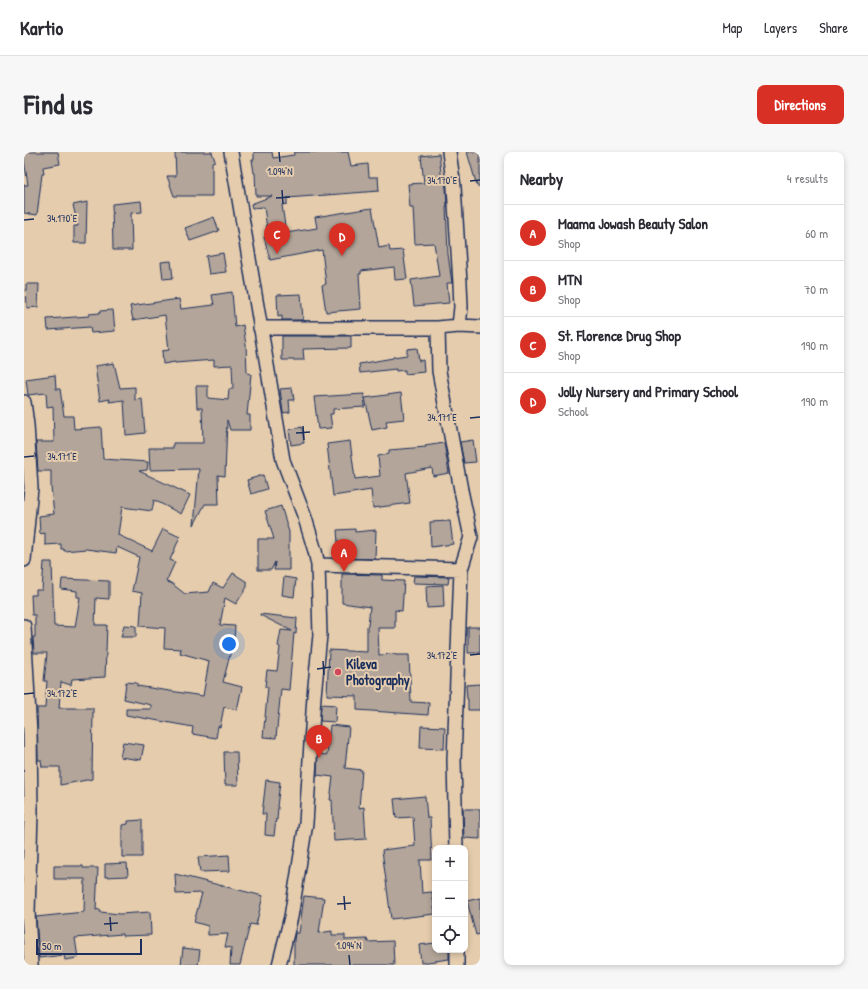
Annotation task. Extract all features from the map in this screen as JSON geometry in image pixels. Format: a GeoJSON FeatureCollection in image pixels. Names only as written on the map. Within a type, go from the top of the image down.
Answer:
{"type":"FeatureCollection","features":[{"type":"Feature","properties":{"kind":"street"},"geometry":{"type":"LineString","coordinates":[[231,152],[283,460],[305,518],[316,551],[318,565],[320,635],[314,696],[306,823],[291,917],[279,965]]}},
{"type":"Feature","properties":{"kind":"street"},"geometry":{"type":"LineString","coordinates":[[449,152],[454,188],[460,277],[461,307],[459,326]]}},
{"type":"Feature","properties":{"kind":"street"},"geometry":{"type":"LineString","coordinates":[[260,328],[438,328],[480,326]]}},
{"type":"Feature","properties":{"kind":"street"},"geometry":{"type":"LineString","coordinates":[[438,328],[439,371],[471,537],[461,569],[454,760],[456,845]]}},
{"type":"Feature","properties":{"kind":"street"},"geometry":{"type":"LineString","coordinates":[[24,402],[31,488],[24,560]]}},
{"type":"Feature","properties":{"kind":"street"},"geometry":{"type":"LineString","coordinates":[[318,565],[461,569]]}},
{"type":"Feature","properties":{"kind":"street"},"geometry":{"type":"LineString","coordinates":[[24,626],[30,734],[31,805],[30,861],[26,912],[31,965]]}},
{"type":"Feature","properties":{"kind":"street"},"geometry":{"type":"LineString","coordinates":[[457,953],[457,965]]}},
{"type":"Feature","properties":{"kind":"building"},"geometry":{"type":"Polygon","coordinates":[[[24,152],[58,152],[60,164],[43,167],[44,174],[42,174],[37,215],[24,213],[24,185],[28,185],[24,152]]]}},
{"type":"Feature","properties":{"kind":"building"},"geometry":{"type":"Polygon","coordinates":[[[175,152],[212,152],[215,161],[212,162],[212,196],[174,196],[167,176],[176,176],[175,152]]]}},
{"type":"Feature","properties":{"kind":"building"},"geometry":{"type":"Polygon","coordinates":[[[254,152],[272,152],[273,158],[294,155],[294,152],[348,152],[351,166],[368,164],[369,177],[378,177],[379,191],[287,198],[287,204],[282,205],[286,233],[317,228],[315,217],[372,208],[379,248],[389,246],[390,251],[403,250],[407,279],[395,280],[394,267],[361,271],[361,274],[359,274],[361,309],[326,312],[322,285],[326,284],[322,250],[270,260],[264,237],[268,236],[264,207],[252,208],[251,204],[272,196],[256,196],[255,173],[252,160],[254,160],[254,152]]]}},
{"type":"Feature","properties":{"kind":"building"},"geometry":{"type":"Polygon","coordinates":[[[467,152],[480,152],[480,186],[477,186],[467,152]]]}},
{"type":"Feature","properties":{"kind":"building"},"geometry":{"type":"Polygon","coordinates":[[[439,154],[442,182],[445,182],[446,188],[448,254],[452,283],[447,283],[449,303],[414,306],[411,280],[439,276],[434,243],[415,244],[413,208],[410,208],[408,184],[424,183],[421,156],[439,154]]]}},
{"type":"Feature","properties":{"kind":"building"},"geometry":{"type":"Polygon","coordinates":[[[141,201],[142,212],[131,213],[132,250],[113,250],[112,204],[141,201]]]}},
{"type":"Feature","properties":{"kind":"building"},"geometry":{"type":"Polygon","coordinates":[[[87,202],[86,243],[74,243],[74,226],[78,226],[73,205],[87,202]]]}},
{"type":"Feature","properties":{"kind":"building"},"geometry":{"type":"Polygon","coordinates":[[[214,217],[219,231],[190,241],[185,228],[214,217]]]}},
{"type":"Feature","properties":{"kind":"building"},"geometry":{"type":"Polygon","coordinates":[[[223,253],[226,272],[209,274],[206,256],[223,253]]]}},
{"type":"Feature","properties":{"kind":"building"},"geometry":{"type":"Polygon","coordinates":[[[171,261],[173,278],[163,279],[161,262],[171,261]]]}},
{"type":"Feature","properties":{"kind":"building"},"geometry":{"type":"Polygon","coordinates":[[[26,284],[39,284],[38,307],[27,308],[26,284]]]}},
{"type":"Feature","properties":{"kind":"building"},"geometry":{"type":"Polygon","coordinates":[[[232,292],[235,327],[243,325],[246,345],[247,373],[251,374],[247,415],[250,415],[250,430],[230,430],[227,420],[225,476],[218,475],[219,504],[205,504],[194,525],[199,469],[150,470],[149,448],[173,448],[173,443],[203,443],[202,408],[197,408],[196,386],[208,386],[208,398],[228,400],[229,389],[233,389],[232,365],[214,366],[214,360],[163,364],[162,351],[169,350],[165,315],[133,320],[130,306],[179,299],[181,309],[214,305],[212,295],[232,292]]]}},
{"type":"Feature","properties":{"kind":"building"},"geometry":{"type":"Polygon","coordinates":[[[301,294],[303,320],[282,320],[282,316],[278,317],[277,295],[301,294]]]}},
{"type":"Feature","properties":{"kind":"building"},"geometry":{"type":"Polygon","coordinates":[[[113,310],[115,331],[91,333],[90,327],[48,330],[47,319],[89,316],[89,314],[100,313],[100,311],[113,310]]]}},
{"type":"Feature","properties":{"kind":"building"},"geometry":{"type":"Polygon","coordinates":[[[282,336],[351,336],[351,348],[303,349],[304,360],[282,360],[282,336]]]}},
{"type":"Feature","properties":{"kind":"building"},"geometry":{"type":"Polygon","coordinates":[[[417,348],[419,361],[423,360],[424,372],[405,374],[405,370],[396,371],[396,369],[360,373],[359,364],[407,355],[407,349],[417,348]]]}},
{"type":"Feature","properties":{"kind":"building"},"geometry":{"type":"Polygon","coordinates":[[[114,363],[120,388],[135,387],[135,400],[142,399],[145,433],[126,435],[124,400],[109,402],[110,399],[100,401],[95,366],[114,363]]]}},
{"type":"Feature","properties":{"kind":"building"},"geometry":{"type":"Polygon","coordinates":[[[55,375],[56,389],[60,389],[64,416],[73,416],[74,429],[101,427],[103,459],[148,462],[147,470],[139,471],[190,495],[181,514],[154,500],[152,511],[122,507],[118,535],[152,551],[163,529],[180,537],[170,560],[175,562],[166,582],[171,583],[185,594],[209,592],[213,583],[223,588],[233,573],[247,582],[247,587],[236,604],[225,598],[220,625],[235,626],[234,639],[223,682],[242,687],[237,710],[224,707],[216,738],[192,734],[193,727],[126,715],[126,709],[151,709],[151,705],[124,699],[126,682],[137,683],[137,686],[203,696],[209,661],[180,653],[181,649],[164,648],[165,628],[140,626],[142,593],[132,591],[139,557],[117,547],[116,553],[86,549],[64,551],[64,549],[61,549],[61,544],[45,545],[45,533],[40,534],[39,516],[54,514],[51,471],[38,471],[36,442],[54,442],[53,406],[47,407],[46,393],[28,395],[26,379],[55,375]]]}},
{"type":"Feature","properties":{"kind":"building"},"geometry":{"type":"Polygon","coordinates":[[[292,388],[294,400],[289,400],[290,412],[283,413],[280,389],[292,388]]]}},
{"type":"Feature","properties":{"kind":"building"},"geometry":{"type":"Polygon","coordinates":[[[401,393],[404,419],[386,421],[387,427],[372,430],[365,398],[401,393]]]}},
{"type":"Feature","properties":{"kind":"building"},"geometry":{"type":"Polygon","coordinates":[[[364,394],[365,407],[333,409],[333,414],[330,414],[332,428],[318,429],[314,397],[364,394]]]}},
{"type":"Feature","properties":{"kind":"building"},"geometry":{"type":"Polygon","coordinates":[[[302,427],[304,443],[291,445],[289,430],[302,427]]]}},
{"type":"Feature","properties":{"kind":"building"},"geometry":{"type":"Polygon","coordinates":[[[473,440],[476,462],[464,463],[460,442],[473,440]]]}},
{"type":"Feature","properties":{"kind":"building"},"geometry":{"type":"Polygon","coordinates":[[[350,441],[355,479],[380,476],[378,456],[389,454],[389,450],[426,447],[425,446],[444,443],[449,473],[433,476],[432,468],[406,473],[410,503],[373,508],[371,490],[333,496],[327,444],[350,441]]]}},
{"type":"Feature","properties":{"kind":"building"},"geometry":{"type":"Polygon","coordinates":[[[263,475],[267,489],[251,494],[247,480],[263,475]]]}},
{"type":"Feature","properties":{"kind":"building"},"geometry":{"type":"Polygon","coordinates":[[[281,506],[289,532],[289,570],[274,570],[275,562],[271,570],[258,570],[258,539],[274,539],[265,511],[281,506]]]}},
{"type":"Feature","properties":{"kind":"building"},"geometry":{"type":"Polygon","coordinates":[[[450,521],[453,544],[431,547],[430,522],[450,521]]]}},
{"type":"Feature","properties":{"kind":"building"},"geometry":{"type":"Polygon","coordinates":[[[355,529],[355,532],[376,530],[375,559],[342,558],[342,555],[339,556],[337,530],[355,529]]]}},
{"type":"Feature","properties":{"kind":"building"},"geometry":{"type":"Polygon","coordinates":[[[44,562],[52,562],[54,626],[75,627],[80,597],[77,597],[77,591],[61,589],[62,579],[109,581],[109,599],[96,598],[95,625],[107,625],[105,677],[72,679],[71,685],[61,682],[59,708],[93,708],[92,779],[60,785],[60,767],[42,767],[41,760],[38,760],[37,708],[45,708],[47,681],[44,681],[47,653],[34,653],[33,637],[35,637],[35,615],[32,615],[31,595],[36,595],[36,590],[42,590],[44,562]]]}},
{"type":"Feature","properties":{"kind":"building"},"geometry":{"type":"Polygon","coordinates":[[[342,574],[382,575],[382,580],[404,581],[402,611],[395,610],[395,628],[378,628],[379,655],[409,655],[411,702],[429,703],[428,715],[357,710],[357,696],[327,695],[329,650],[367,652],[367,626],[370,607],[342,603],[342,574]]]}},
{"type":"Feature","properties":{"kind":"building"},"geometry":{"type":"Polygon","coordinates":[[[414,576],[449,577],[448,584],[413,583],[414,576]]]}},
{"type":"Feature","properties":{"kind":"building"},"geometry":{"type":"Polygon","coordinates":[[[284,577],[296,579],[294,597],[282,595],[284,577]]]}},
{"type":"Feature","properties":{"kind":"building"},"geometry":{"type":"Polygon","coordinates":[[[443,585],[444,607],[427,608],[426,586],[443,585]]]}},
{"type":"Feature","properties":{"kind":"building"},"geometry":{"type":"Polygon","coordinates":[[[260,614],[297,618],[296,634],[294,633],[289,690],[281,689],[276,738],[263,737],[268,687],[265,687],[267,670],[277,671],[280,647],[278,646],[281,630],[292,631],[260,614]]]}},
{"type":"Feature","properties":{"kind":"building"},"geometry":{"type":"Polygon","coordinates":[[[124,625],[136,626],[136,637],[121,637],[124,625]]]}},
{"type":"Feature","properties":{"kind":"building"},"geometry":{"type":"Polygon","coordinates":[[[468,627],[480,627],[480,653],[468,653],[468,627]]]}},
{"type":"Feature","properties":{"kind":"building"},"geometry":{"type":"Polygon","coordinates":[[[480,684],[480,710],[468,710],[466,685],[480,684]]]}},
{"type":"Feature","properties":{"kind":"building"},"geometry":{"type":"Polygon","coordinates":[[[321,704],[336,705],[335,722],[320,721],[321,704]]]}},
{"type":"Feature","properties":{"kind":"building"},"geometry":{"type":"Polygon","coordinates":[[[330,725],[349,727],[345,768],[362,770],[359,808],[364,807],[366,839],[334,841],[332,800],[330,800],[333,777],[317,775],[318,754],[327,755],[330,725]]]}},
{"type":"Feature","properties":{"kind":"building"},"geometry":{"type":"Polygon","coordinates":[[[421,726],[445,727],[444,749],[420,748],[421,726]]]}},
{"type":"Feature","properties":{"kind":"building"},"geometry":{"type":"Polygon","coordinates":[[[123,742],[144,745],[141,760],[120,757],[123,742]]]}},
{"type":"Feature","properties":{"kind":"building"},"geometry":{"type":"Polygon","coordinates":[[[224,752],[237,752],[238,785],[225,785],[224,752]]]}},
{"type":"Feature","properties":{"kind":"building"},"geometry":{"type":"Polygon","coordinates":[[[266,780],[280,782],[277,820],[276,819],[274,836],[265,835],[266,814],[262,814],[266,780]]]}},
{"type":"Feature","properties":{"kind":"building"},"geometry":{"type":"Polygon","coordinates":[[[425,796],[427,818],[430,818],[432,860],[420,860],[422,893],[432,892],[432,914],[391,919],[382,850],[415,846],[413,817],[396,818],[394,799],[425,796]]]}},
{"type":"Feature","properties":{"kind":"building"},"geometry":{"type":"Polygon","coordinates":[[[463,809],[480,809],[480,839],[464,838],[463,809]]]}},
{"type":"Feature","properties":{"kind":"building"},"geometry":{"type":"Polygon","coordinates":[[[142,820],[142,857],[122,857],[122,825],[128,824],[128,821],[142,820]]]}},
{"type":"Feature","properties":{"kind":"building"},"geometry":{"type":"Polygon","coordinates":[[[229,855],[230,871],[200,872],[198,857],[229,855]]]}},
{"type":"Feature","properties":{"kind":"building"},"geometry":{"type":"Polygon","coordinates":[[[127,863],[128,876],[105,877],[105,864],[127,863]]]}},
{"type":"Feature","properties":{"kind":"building"},"geometry":{"type":"Polygon","coordinates":[[[54,866],[83,866],[83,868],[98,868],[96,910],[100,909],[100,912],[120,914],[150,912],[151,935],[122,936],[122,934],[75,938],[78,958],[65,960],[64,955],[39,958],[36,917],[84,912],[85,879],[54,879],[54,866]]]}},
{"type":"Feature","properties":{"kind":"building"},"geometry":{"type":"Polygon","coordinates":[[[175,874],[263,896],[256,925],[250,924],[240,965],[230,965],[231,948],[225,947],[228,934],[208,935],[208,926],[194,922],[202,893],[176,894],[175,874]]]}},
{"type":"Feature","properties":{"kind":"building"},"geometry":{"type":"Polygon","coordinates":[[[304,896],[324,898],[319,933],[332,931],[332,935],[345,935],[345,940],[367,939],[368,942],[393,941],[394,965],[294,965],[295,933],[299,933],[304,896]]]}},
{"type":"Feature","properties":{"kind":"building"},"geometry":{"type":"Polygon","coordinates":[[[480,898],[480,934],[476,935],[468,901],[480,898]]]}},
{"type":"Feature","properties":{"kind":"building"},"geometry":{"type":"Polygon","coordinates":[[[432,943],[432,953],[449,953],[449,959],[421,963],[419,945],[432,943]]]}},
{"type":"Feature","properties":{"kind":"building"},"geometry":{"type":"Polygon","coordinates":[[[183,948],[200,950],[198,965],[181,965],[183,948]]]}},
{"type":"Feature","properties":{"kind":"place","name":"St. Florence Drug Shop"},"geometry":{"type":"Point","coordinates":[277,254]}},
{"type":"Feature","properties":{"kind":"place","name":"Jolly Nursery and Primary School"},"geometry":{"type":"Point","coordinates":[342,256]}},
{"type":"Feature","properties":{"kind":"place","name":"Maama Jowash Beauty Salon"},"geometry":{"type":"Point","coordinates":[344,572]}},
{"type":"Feature","properties":{"kind":"place","name":"Kileva Photography"},"geometry":{"type":"Point","coordinates":[338,672]}},
{"type":"Feature","properties":{"kind":"place","name":"MTN"},"geometry":{"type":"Point","coordinates":[319,758]}}]}
